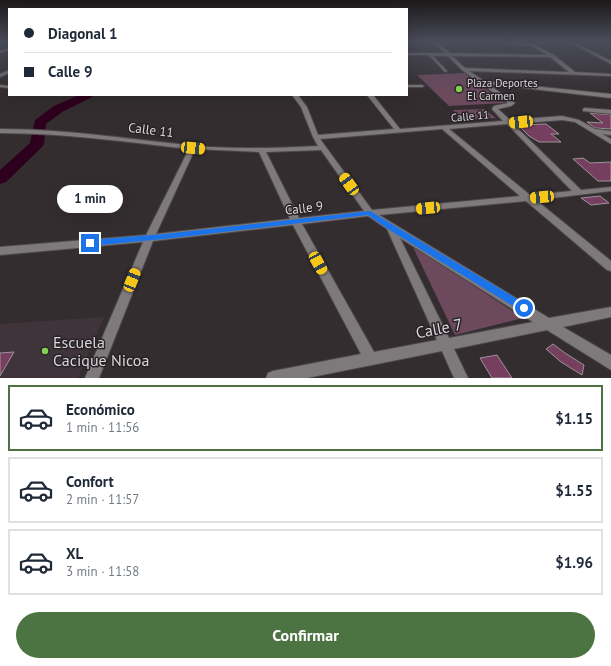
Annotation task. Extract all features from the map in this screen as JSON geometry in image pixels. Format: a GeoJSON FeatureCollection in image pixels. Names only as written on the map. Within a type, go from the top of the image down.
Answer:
{"type":"FeatureCollection","features":[{"type":"Feature","properties":{"kind":"street"},"geometry":{"type":"LineString","coordinates":[[434,59],[445,71]]}},
{"type":"Feature","properties":{"kind":"street"},"geometry":{"type":"LineString","coordinates":[[454,59],[464,69],[512,103],[509,105],[496,107],[497,112],[579,193]]}},
{"type":"Feature","properties":{"kind":"street"},"geometry":{"type":"LineString","coordinates":[[556,59],[573,73]]}},
{"type":"Feature","properties":{"kind":"street"},"geometry":{"type":"LineString","coordinates":[[464,69],[611,75]]}},
{"type":"Feature","properties":{"kind":"street"},"geometry":{"type":"LineString","coordinates":[[482,82],[611,96]]}},
{"type":"Feature","properties":{"kind":"street"},"geometry":{"type":"LineString","coordinates":[[408,86],[422,86]]}},
{"type":"Feature","properties":{"kind":"street"},"geometry":{"type":"LineString","coordinates":[[296,96],[304,106],[316,137],[370,213],[390,227],[551,324],[611,363]]}},
{"type":"Feature","properties":{"kind":"street"},"geometry":{"type":"LineString","coordinates":[[371,96],[399,130]]}},
{"type":"Feature","properties":{"kind":"street"},"geometry":{"type":"LineString","coordinates":[[585,110],[611,112]]}},
{"type":"Feature","properties":{"kind":"street","name":"Calle 11"},"geometry":{"type":"LineString","coordinates":[[316,137],[562,118],[577,121],[593,131]]}},
{"type":"Feature","properties":{"kind":"street"},"geometry":{"type":"LineString","coordinates":[[444,128],[611,267]]}},
{"type":"Feature","properties":{"kind":"street","name":"Calle 11"},"geometry":{"type":"LineString","coordinates":[[0,131],[25,130],[64,132],[193,148],[262,151],[323,148]]}},
{"type":"Feature","properties":{"kind":"street"},"geometry":{"type":"LineString","coordinates":[[593,131],[611,133]]}},
{"type":"Feature","properties":{"kind":"street"},"geometry":{"type":"LineString","coordinates":[[593,131],[611,142]]}},
{"type":"Feature","properties":{"kind":"street"},"geometry":{"type":"LineString","coordinates":[[92,378],[149,238],[193,148]]}},
{"type":"Feature","properties":{"kind":"street"},"geometry":{"type":"LineString","coordinates":[[262,151],[296,222],[371,359]]}},
{"type":"Feature","properties":{"kind":"street","name":"Calle 9"},"geometry":{"type":"LineString","coordinates":[[0,250],[149,238],[370,213],[611,189]]}},
{"type":"Feature","properties":{"kind":"street"},"geometry":{"type":"LineString","coordinates":[[390,227],[461,378]]}},
{"type":"Feature","properties":{"kind":"street","name":"Calle 7"},"geometry":{"type":"LineString","coordinates":[[273,378],[611,312]]}},
{"type":"Feature","properties":{"kind":"shaded area","name":"Plaza Deportes El Carmen"},"geometry":{"type":"Polygon","coordinates":[[[464,73],[505,103],[449,106],[417,75],[464,73]]]}},
{"type":"Feature","properties":{"kind":"shaded area"},"geometry":{"type":"Polygon","coordinates":[[[484,109],[496,118],[463,120],[453,110],[484,109]]]}},
{"type":"Feature","properties":{"kind":"shaded area"},"geometry":{"type":"Polygon","coordinates":[[[412,245],[523,318],[455,335],[412,245]]]}},
{"type":"Feature","properties":{"kind":"shaded area","name":"Escuela Cacique Nicoa"},"geometry":{"type":"Polygon","coordinates":[[[104,317],[78,378],[0,378],[0,324],[104,317]]]}},
{"type":"Feature","properties":{"kind":"building"},"geometry":{"type":"Polygon","coordinates":[[[590,113],[611,115],[611,129],[595,128],[587,122],[603,123],[590,113]]]}},
{"type":"Feature","properties":{"kind":"building"},"geometry":{"type":"Polygon","coordinates":[[[546,124],[559,134],[551,134],[561,142],[539,142],[529,136],[518,125],[546,124]]]}},
{"type":"Feature","properties":{"kind":"building"},"geometry":{"type":"Polygon","coordinates":[[[583,158],[590,163],[611,162],[611,181],[598,181],[573,159],[583,158]]]}},
{"type":"Feature","properties":{"kind":"building"},"geometry":{"type":"Polygon","coordinates":[[[600,196],[609,203],[591,205],[581,198],[600,196]]]}},
{"type":"Feature","properties":{"kind":"building"},"geometry":{"type":"Polygon","coordinates":[[[553,344],[584,365],[582,375],[561,362],[546,349],[553,344]]]}},
{"type":"Feature","properties":{"kind":"building"},"geometry":{"type":"Polygon","coordinates":[[[14,352],[0,376],[0,353],[14,352]]]}},
{"type":"Feature","properties":{"kind":"building"},"geometry":{"type":"Polygon","coordinates":[[[497,355],[512,378],[492,378],[480,358],[497,355]]]}},
{"type":"Feature","properties":{"kind":"waterway"},"geometry":{"type":"LineString","coordinates":[[0,179],[37,144],[40,123],[58,109],[86,96]]}},
{"type":"Feature","properties":{"kind":"place","name":"Plaza Deportes El Carmen"},"geometry":{"type":"Point","coordinates":[459,89]}},
{"type":"Feature","properties":{"kind":"place","name":"Escuela Cacique Nicoa"},"geometry":{"type":"Point","coordinates":[45,351]}},
{"type":"Feature","properties":{"kind":"route"},"geometry":{"type":"LineString","coordinates":[[90,243],[370,213],[390,227],[524,308]]}}]}
